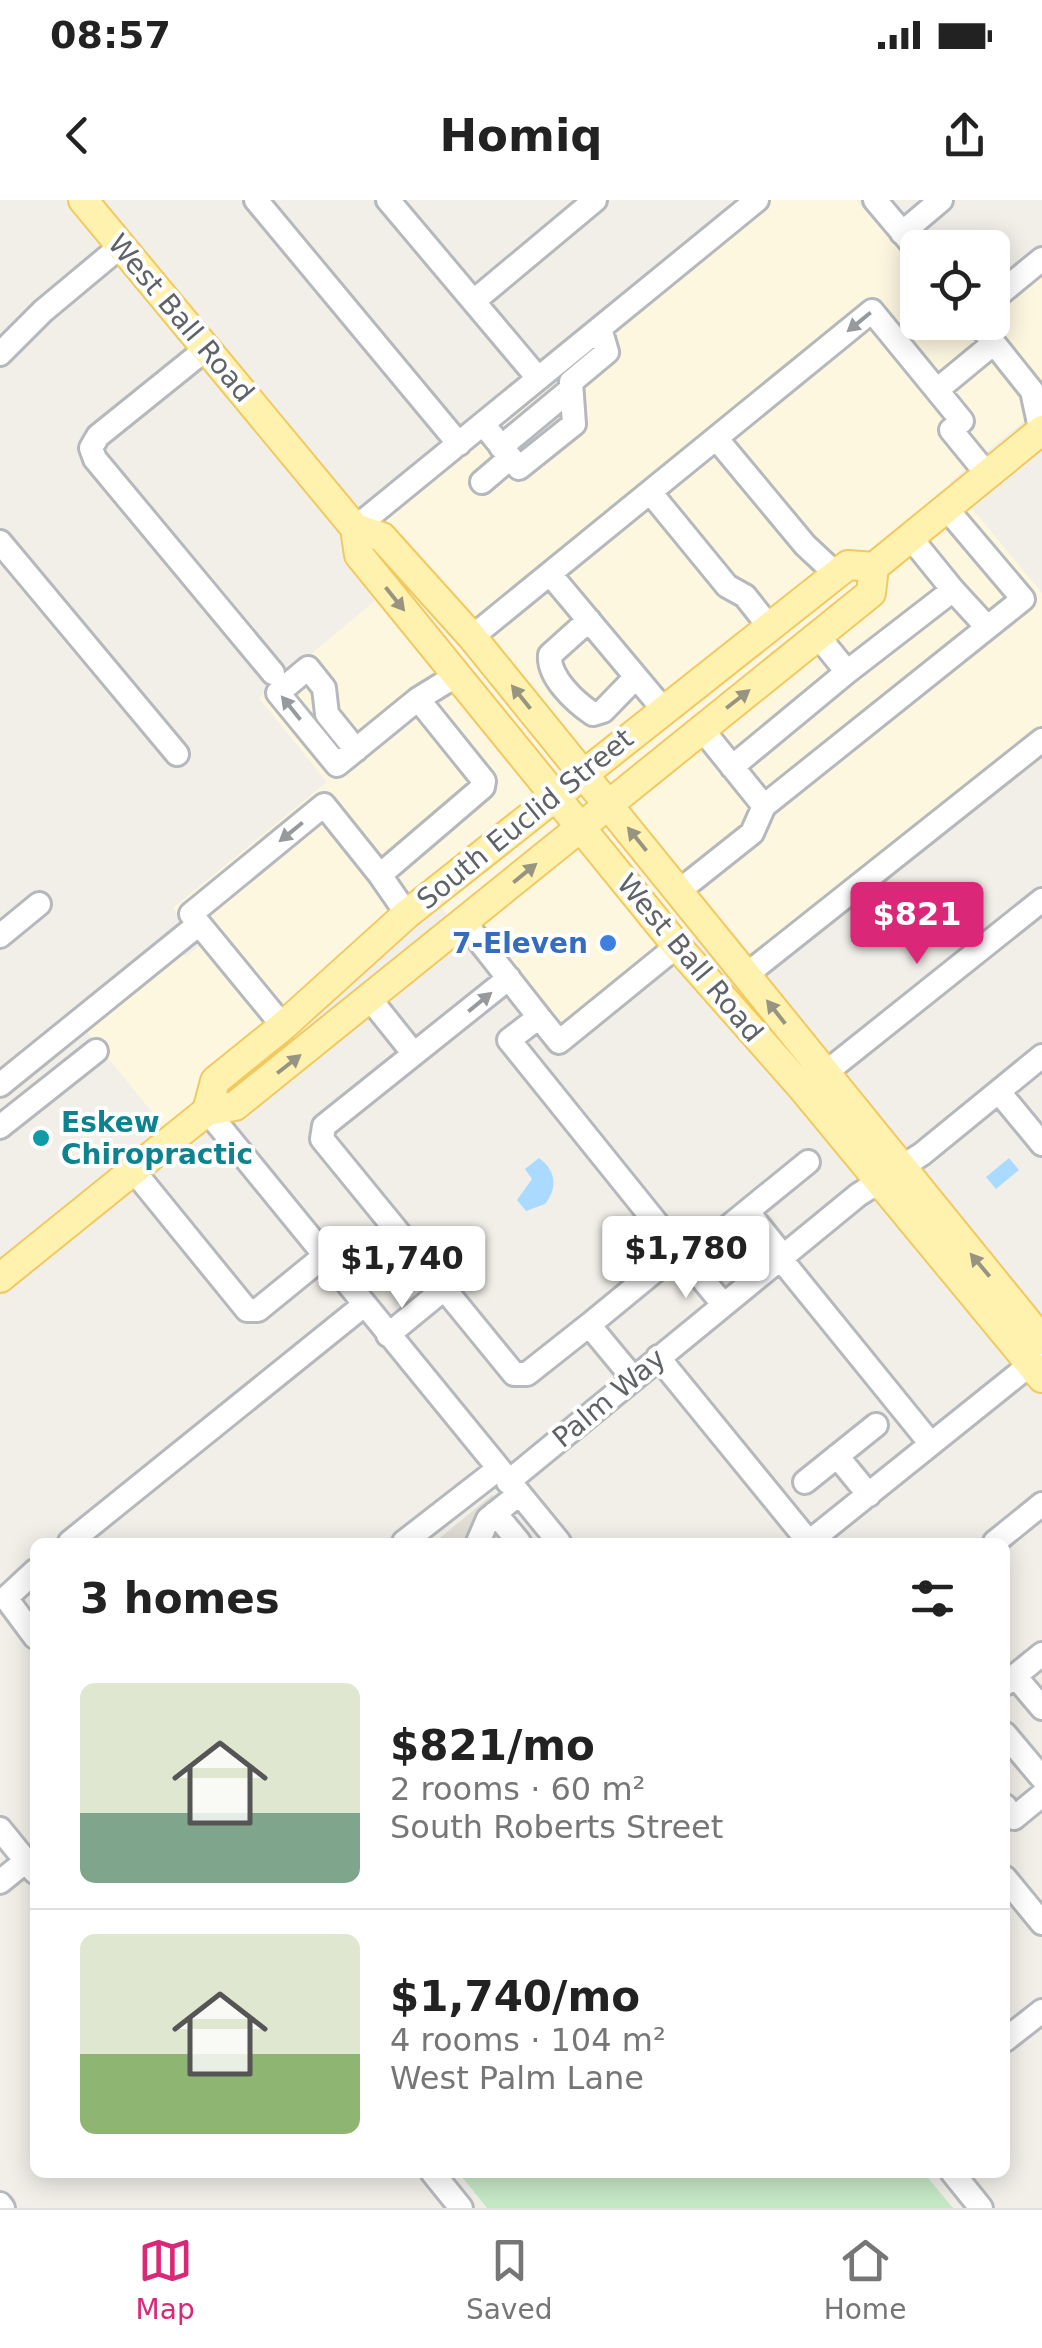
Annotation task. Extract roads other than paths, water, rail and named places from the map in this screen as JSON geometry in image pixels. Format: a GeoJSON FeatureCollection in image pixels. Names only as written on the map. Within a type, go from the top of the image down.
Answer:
{"type":"FeatureCollection","features":[{"type":"Feature","properties":{"kind":"main road","name":"West Ball Road"},"geometry":{"type":"LineString","coordinates":[[83,200],[354,528],[360,554],[677,946],[814,1082],[1039,1359]]}},
{"type":"Feature","properties":{"kind":"main road","name":"South Euclid Street"},"geometry":{"type":"LineString","coordinates":[[206,1111],[215,1081],[283,1026],[407,914],[836,574],[848,565],[874,567],[1041,433]]}},
{"type":"Feature","properties":{"kind":"main road","name":"West Ball Road"},"geometry":{"type":"LineString","coordinates":[[354,528],[382,537],[472,638],[746,974],[814,1082]]}},
{"type":"Feature","properties":{"kind":"main road","name":"South Euclid Street"},"geometry":{"type":"LineString","coordinates":[[0,1278],[206,1111],[236,1106],[871,594],[874,567]]}},
{"type":"Feature","properties":{"kind":"street"},"geometry":{"type":"LineString","coordinates":[[256,200],[458,444]]}},
{"type":"Feature","properties":{"kind":"street"},"geometry":{"type":"LineString","coordinates":[[388,200],[538,378]]}},
{"type":"Feature","properties":{"kind":"street"},"geometry":{"type":"LineString","coordinates":[[474,301],[595,200]]}},
{"type":"Feature","properties":{"kind":"street"},"geometry":{"type":"LineString","coordinates":[[354,528],[757,200]]}},
{"type":"Feature","properties":{"kind":"street"},"geometry":{"type":"LineString","coordinates":[[875,200],[900,230]]}},
{"type":"Feature","properties":{"kind":"street"},"geometry":{"type":"LineString","coordinates":[[919,230],[941,200]]}},
{"type":"Feature","properties":{"kind":"street"},"geometry":{"type":"LineString","coordinates":[[3,342],[122,246]]}},
{"type":"Feature","properties":{"kind":"street"},"geometry":{"type":"LineString","coordinates":[[1010,285],[1042,259]]}},
{"type":"Feature","properties":{"kind":"street"},"geometry":{"type":"LineString","coordinates":[[472,638],[872,311],[962,421],[951,430],[988,474]]}},
{"type":"Feature","properties":{"kind":"street"},"geometry":{"type":"LineString","coordinates":[[482,482],[506,452],[571,389],[571,382],[606,352],[600,328]]}},
{"type":"Feature","properties":{"kind":"street"},"geometry":{"type":"LineString","coordinates":[[992,340],[1032,390],[1041,433]]}},
{"type":"Feature","properties":{"kind":"street"},"geometry":{"type":"LineString","coordinates":[[937,390],[994,343]]}},
{"type":"Feature","properties":{"kind":"street"},"geometry":{"type":"LineString","coordinates":[[206,349],[98,436],[91,448],[94,459],[273,673]]}},
{"type":"Feature","properties":{"kind":"street"},"geometry":{"type":"LineString","coordinates":[[483,424],[506,452]]}},
{"type":"Feature","properties":{"kind":"street"},"geometry":{"type":"LineString","coordinates":[[716,438],[805,545],[836,574]]}},
{"type":"Feature","properties":{"kind":"street"},"geometry":{"type":"LineString","coordinates":[[650,492],[727,586],[746,596],[768,626]]}},
{"type":"Feature","properties":{"kind":"street"},"geometry":{"type":"LineString","coordinates":[[679,891],[752,833],[764,806],[988,627],[1032,601],[946,508]]}},
{"type":"Feature","properties":{"kind":"street"},"geometry":{"type":"LineString","coordinates":[[910,538],[988,627]]}},
{"type":"Feature","properties":{"kind":"street"},"geometry":{"type":"LineString","coordinates":[[0,542],[177,754]]}},
{"type":"Feature","properties":{"kind":"street"},"geometry":{"type":"LineString","coordinates":[[550,574],[663,709]]}},
{"type":"Feature","properties":{"kind":"street"},"geometry":{"type":"LineString","coordinates":[[732,768],[953,590]]}},
{"type":"Feature","properties":{"kind":"street"},"geometry":{"type":"LineString","coordinates":[[589,620],[550,655],[554,675],[592,714],[603,711],[636,676]]}},
{"type":"Feature","properties":{"kind":"street"},"geometry":{"type":"LineString","coordinates":[[818,636],[848,672]]}},
{"type":"Feature","properties":{"kind":"street"},"geometry":{"type":"LineString","coordinates":[[356,750],[418,700],[458,675]]}},
{"type":"Feature","properties":{"kind":"street"},"geometry":{"type":"LineString","coordinates":[[380,875],[483,787],[484,781],[418,700]]}},
{"type":"Feature","properties":{"kind":"street"},"geometry":{"type":"LineString","coordinates":[[702,728],[764,806]]}},
{"type":"Feature","properties":{"kind":"street"},"geometry":{"type":"LineString","coordinates":[[746,974],[1042,740]]}},
{"type":"Feature","properties":{"kind":"street"},"geometry":{"type":"LineString","coordinates":[[283,1026],[191,914],[324,805],[407,914]]}},
{"type":"Feature","properties":{"kind":"street"},"geometry":{"type":"LineString","coordinates":[[0,936],[39,904]]}},
{"type":"Feature","properties":{"kind":"street"},"geometry":{"type":"LineString","coordinates":[[814,1082],[1037,915]]}},
{"type":"Feature","properties":{"kind":"street"},"geometry":{"type":"LineString","coordinates":[[464,923],[559,1042],[677,946]]}},
{"type":"Feature","properties":{"kind":"street"},"geometry":{"type":"LineString","coordinates":[[0,1086],[199,924]]}},
{"type":"Feature","properties":{"kind":"street"},"geometry":{"type":"LineString","coordinates":[[509,978],[324,1126],[322,1139],[514,1374],[526,1374],[679,1251]]}},
{"type":"Feature","properties":{"kind":"street"},"geometry":{"type":"LineString","coordinates":[[370,999],[414,1054]]}},
{"type":"Feature","properties":{"kind":"street"},"geometry":{"type":"LineString","coordinates":[[539,1017],[508,1040],[724,1304]]}},
{"type":"Feature","properties":{"kind":"street"},"geometry":{"type":"LineString","coordinates":[[0,1127],[96,1051]]}},
{"type":"Feature","properties":{"kind":"street","name":"Palm Way"},"geometry":{"type":"LineString","coordinates":[[508,1482],[781,1257],[1042,1056]]}},
{"type":"Feature","properties":{"kind":"street"},"geometry":{"type":"LineString","coordinates":[[999,1092],[1042,1144]]}},
{"type":"Feature","properties":{"kind":"street"},"geometry":{"type":"LineString","coordinates":[[206,1111],[556,1538]]}},
{"type":"Feature","properties":{"kind":"street"},"geometry":{"type":"LineString","coordinates":[[706,1245],[808,1162]]}},
{"type":"Feature","properties":{"kind":"street"},"geometry":{"type":"LineString","coordinates":[[133,1170],[247,1310],[258,1310],[323,1257]]}},
{"type":"Feature","properties":{"kind":"street"},"geometry":{"type":"LineString","coordinates":[[748,1212],[931,1444]]}},
{"type":"Feature","properties":{"kind":"street"},"geometry":{"type":"LineString","coordinates":[[388,1335],[444,1289]]}},
{"type":"Feature","properties":{"kind":"street"},"geometry":{"type":"LineString","coordinates":[[75,1538],[364,1305]]}},
{"type":"Feature","properties":{"kind":"street"},"geometry":{"type":"LineString","coordinates":[[589,1325],[633,1378]]}},
{"type":"Feature","properties":{"kind":"street"},"geometry":{"type":"LineString","coordinates":[[658,1357],[806,1538]]}},
{"type":"Feature","properties":{"kind":"street"},"geometry":{"type":"LineString","coordinates":[[814,1538],[1039,1359]]}},
{"type":"Feature","properties":{"kind":"street"},"geometry":{"type":"LineString","coordinates":[[805,1482],[876,1424]]}},
{"type":"Feature","properties":{"kind":"street"},"geometry":{"type":"LineString","coordinates":[[837,1456],[869,1495]]}},
{"type":"Feature","properties":{"kind":"street"},"geometry":{"type":"LineString","coordinates":[[480,1538],[508,1482]]}},
{"type":"Feature","properties":{"kind":"street"},"geometry":{"type":"LineString","coordinates":[[411,1538],[508,1482]]}},
{"type":"Feature","properties":{"kind":"street"},"geometry":{"type":"LineString","coordinates":[[1001,1538],[1042,1504]]}},
{"type":"Feature","properties":{"kind":"street"},"geometry":{"type":"LineString","coordinates":[[495,1513],[516,1538]]}},
{"type":"Feature","properties":{"kind":"street"},"geometry":{"type":"LineString","coordinates":[[30,1576],[6,1600],[30,1631]]}},
{"type":"Feature","properties":{"kind":"street"},"geometry":{"type":"LineString","coordinates":[[1042,1654],[1010,1680],[1042,1708]]}},
{"type":"Feature","properties":{"kind":"street"},"geometry":{"type":"LineString","coordinates":[[1010,1740],[1042,1778]]}},
{"type":"Feature","properties":{"kind":"street"},"geometry":{"type":"LineString","coordinates":[[1010,1813],[1014,1818],[1042,1795]]}},
{"type":"Feature","properties":{"kind":"street"},"geometry":{"type":"LineString","coordinates":[[0,1829],[30,1866],[0,1882]]}},
{"type":"Feature","properties":{"kind":"street"},"geometry":{"type":"LineString","coordinates":[[1010,1884],[1042,1923]]}},
{"type":"Feature","properties":{"kind":"street"},"geometry":{"type":"LineString","coordinates":[[1010,2036],[1042,2011]]}},
{"type":"Feature","properties":{"kind":"street"},"geometry":{"type":"LineString","coordinates":[[437,2178],[461,2208]]}},
{"type":"Feature","properties":{"kind":"street"},"geometry":{"type":"LineString","coordinates":[[957,2178],[981,2208]]}},
{"type":"Feature","properties":{"kind":"water"},"geometry":{"type":"Polygon","coordinates":[[[539,1158],[552,1174],[552,1192],[545,1204],[526,1211],[517,1200],[532,1179],[525,1169],[539,1158]]]}},
{"type":"Feature","properties":{"kind":"water"},"geometry":{"type":"Polygon","coordinates":[[[1009,1158],[1019,1170],[996,1189],[986,1177],[1009,1158]]]}},
{"type":"Feature","properties":{"kind":"place","name":"7-Eleven"},"geometry":{"type":"Point","coordinates":[608,943]}},
{"type":"Feature","properties":{"kind":"place","name":"Eskew Chiropractic"},"geometry":{"type":"Point","coordinates":[41,1138]}}]}
